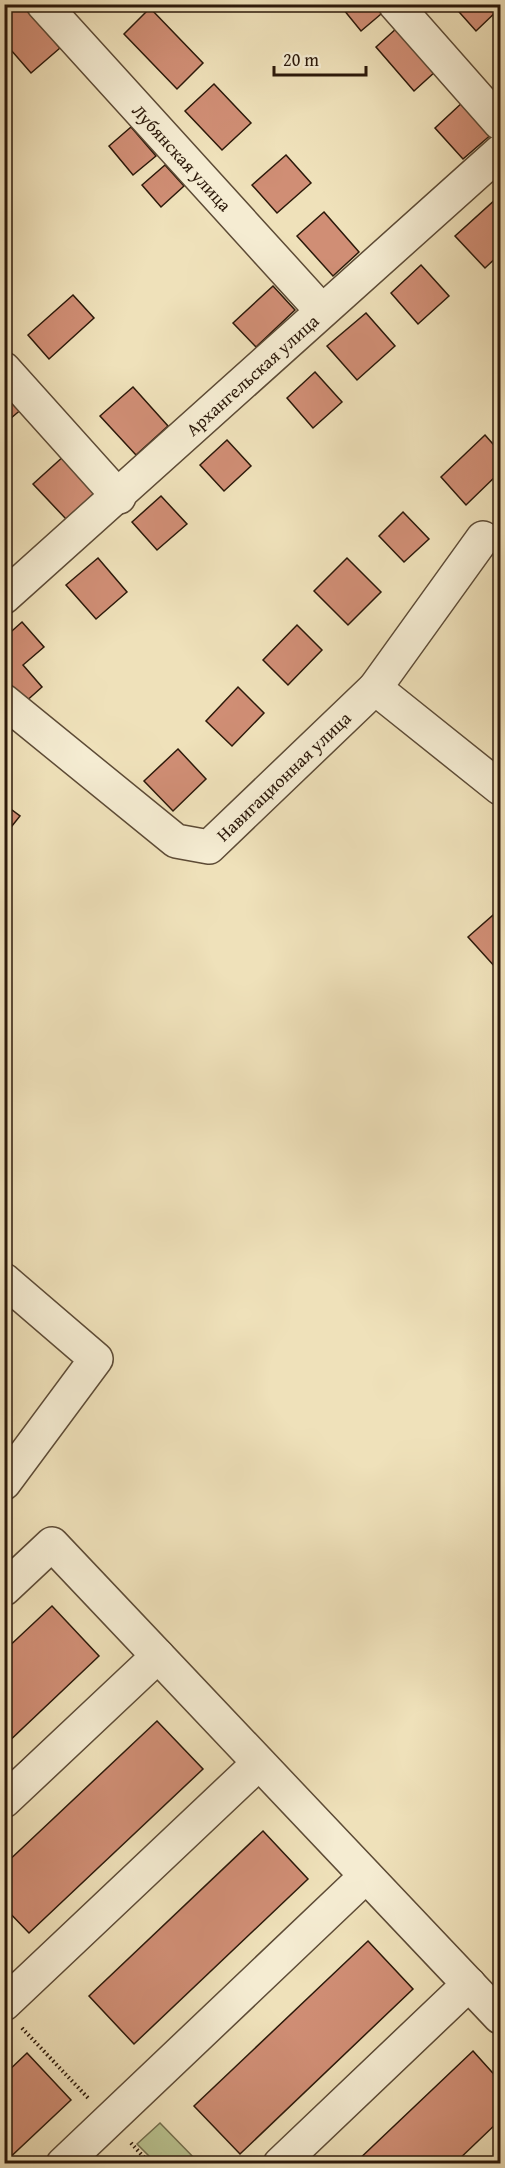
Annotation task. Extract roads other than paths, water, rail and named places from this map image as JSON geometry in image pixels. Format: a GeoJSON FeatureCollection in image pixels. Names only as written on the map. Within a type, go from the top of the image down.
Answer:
{"type":"FeatureCollection","features":[{"type":"Feature","properties":{"kind":"street","name":"Лубянская улица"},"geometry":{"type":"LineString","coordinates":[[43,4],[322,311]]}},
{"type":"Feature","properties":{"kind":"street"},"geometry":{"type":"LineString","coordinates":[[395,4],[501,123]]}},
{"type":"Feature","properties":{"kind":"street","name":"Архангельская улица"},"geometry":{"type":"LineString","coordinates":[[4,597],[501,152]]}},
{"type":"Feature","properties":{"kind":"street"},"geometry":{"type":"LineString","coordinates":[[4,369],[119,496]]}},
{"type":"Feature","properties":{"kind":"street"},"geometry":{"type":"LineString","coordinates":[[483,537],[375,688],[501,788]]}},
{"type":"Feature","properties":{"kind":"street","name":"Навигационная улица"},"geometry":{"type":"LineString","coordinates":[[4,701],[176,841],[209,847],[375,688]]}},
{"type":"Feature","properties":{"kind":"street"},"geometry":{"type":"LineString","coordinates":[[4,1280],[96,1359],[4,1483]]}},
{"type":"Feature","properties":{"kind":"street"},"geometry":{"type":"LineString","coordinates":[[4,1589],[52,1544],[501,2017]]}},
{"type":"Feature","properties":{"kind":"street"},"geometry":{"type":"LineString","coordinates":[[4,1801],[158,1656]]}},
{"type":"Feature","properties":{"kind":"street"},"geometry":{"type":"LineString","coordinates":[[13,2016],[259,1763]]}},
{"type":"Feature","properties":{"kind":"street"},"geometry":{"type":"LineString","coordinates":[[63,2163],[366,1876]]}},
{"type":"Feature","properties":{"kind":"street"},"geometry":{"type":"LineString","coordinates":[[280,2163],[470,1984]]}}]}
